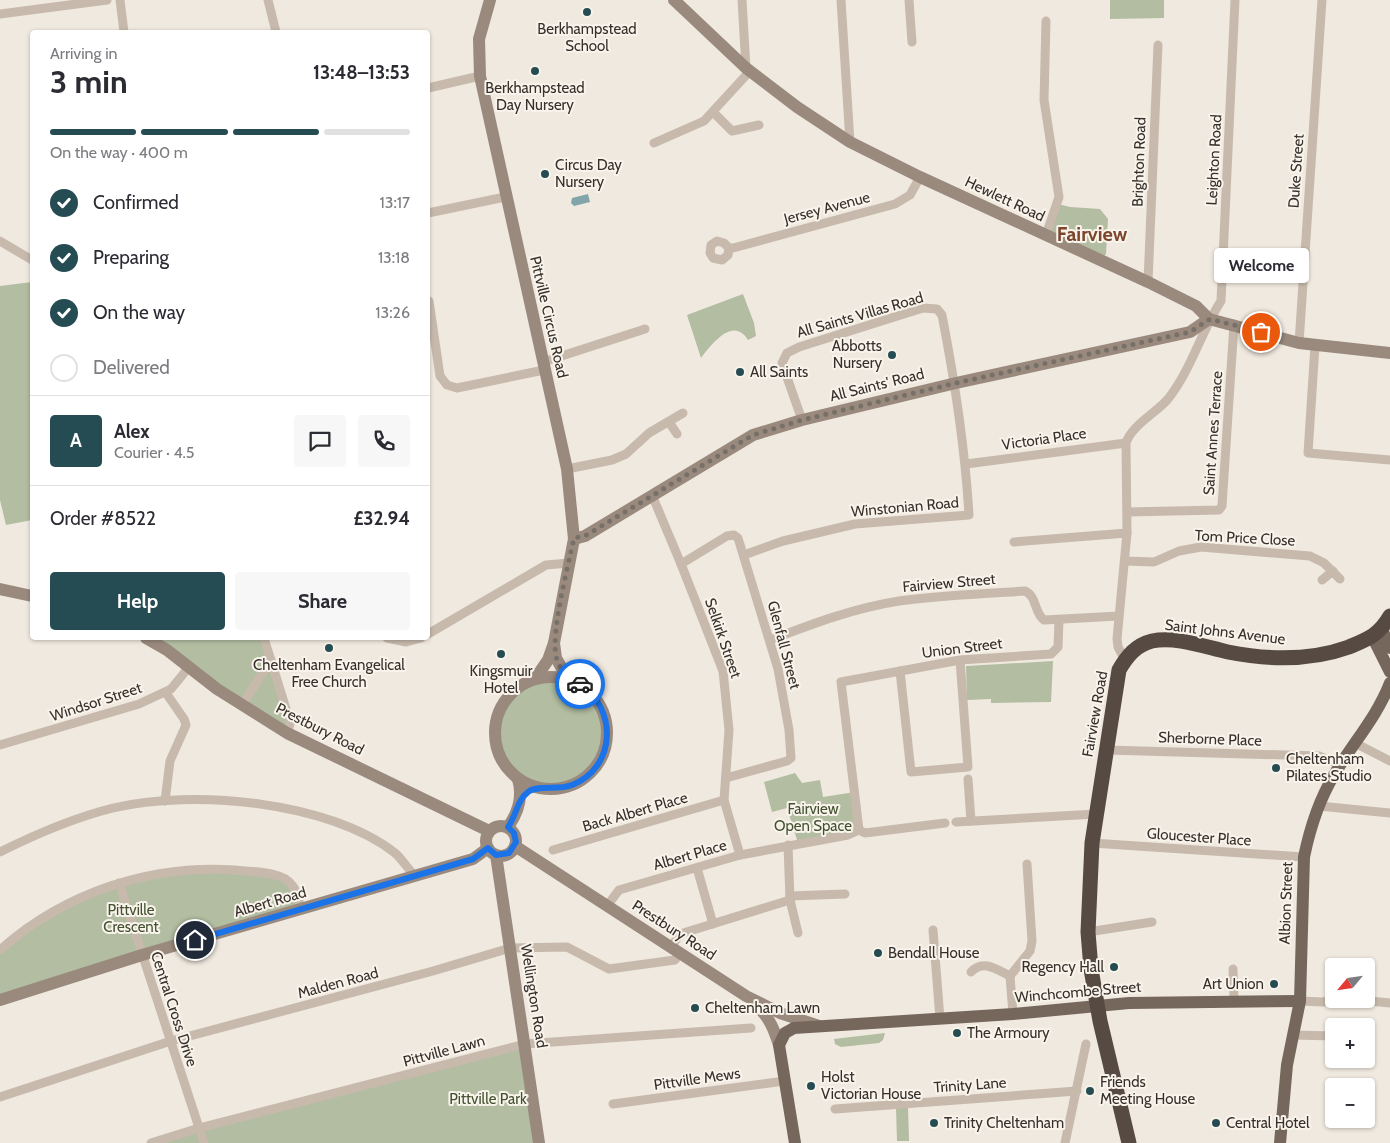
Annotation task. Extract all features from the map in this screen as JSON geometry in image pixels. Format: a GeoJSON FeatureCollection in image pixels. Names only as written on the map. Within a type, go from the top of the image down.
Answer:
{"type":"FeatureCollection","features":[{"type":"Feature","properties":{"kind":"highway"},"geometry":{"type":"LineString","coordinates":[[1382,630],[1390,616]]}},
{"type":"Feature","properties":{"kind":"highway","name":"Saint Johns Avenue"},"geometry":{"type":"LineString","coordinates":[[1125,660],[1140,646],[1158,640],[1198,645],[1248,655],[1294,658],[1330,653],[1382,630]]}},
{"type":"Feature","properties":{"kind":"highway","name":"Fairview Road"},"geometry":{"type":"LineString","coordinates":[[1125,660],[1116,679],[1092,843],[1088,932],[1097,1005],[1129,1143]]}},
{"type":"Feature","properties":{"kind":"main road"},"geometry":{"type":"LineString","coordinates":[[1382,630],[1390,648]]}},
{"type":"Feature","properties":{"kind":"main road"},"geometry":{"type":"LineString","coordinates":[[1382,630],[1390,672]]}},
{"type":"Feature","properties":{"kind":"main road","name":"Albion Street"},"geometry":{"type":"LineString","coordinates":[[1280,1143],[1287,1065],[1300,1001],[1304,857],[1319,806],[1340,766],[1383,702],[1390,683]]}},
{"type":"Feature","properties":{"kind":"main road","name":"Winchcombe Street"},"geometry":{"type":"LineString","coordinates":[[779,1045],[783,1036],[790,1030],[822,1027],[1013,1014],[1097,1005],[1300,1001]]}},
{"type":"Feature","properties":{"kind":"main road"},"geometry":{"type":"LineString","coordinates":[[779,1045],[795,1143]]}},
{"type":"Feature","properties":{"kind":"street"},"geometry":{"type":"LineString","coordinates":[[0,14],[107,0]]}},
{"type":"Feature","properties":{"kind":"street"},"geometry":{"type":"LineString","coordinates":[[120,0],[124,30]]}},
{"type":"Feature","properties":{"kind":"street"},"geometry":{"type":"LineString","coordinates":[[268,0],[276,30]]}},
{"type":"Feature","properties":{"kind":"street","name":"Pittville Circus Road"},"geometry":{"type":"LineString","coordinates":[[490,0],[478,39],[480,76],[505,196],[567,469],[574,538],[554,643],[548,660],[534,679]]}},
{"type":"Feature","properties":{"kind":"street","name":"Hewlett Road"},"geometry":{"type":"LineString","coordinates":[[674,0],[748,69],[797,107],[850,142],[920,177],[1148,282],[1196,306],[1210,319],[1299,343],[1390,353]]}},
{"type":"Feature","properties":{"kind":"street"},"geometry":{"type":"LineString","coordinates":[[654,142],[699,124],[713,112],[748,69],[742,0]]}},
{"type":"Feature","properties":{"kind":"street"},"geometry":{"type":"LineString","coordinates":[[841,0],[850,142]]}},
{"type":"Feature","properties":{"kind":"street"},"geometry":{"type":"LineString","coordinates":[[909,0],[912,42]]}},
{"type":"Feature","properties":{"kind":"street","name":"Leighton Road"},"geometry":{"type":"LineString","coordinates":[[1210,319],[1221,301],[1235,0]]}},
{"type":"Feature","properties":{"kind":"street","name":"Duke Street"},"geometry":{"type":"LineString","coordinates":[[1299,343],[1322,0]]}},
{"type":"Feature","properties":{"kind":"street"},"geometry":{"type":"LineString","coordinates":[[1046,21],[1044,100],[1059,197],[1046,235]]}},
{"type":"Feature","properties":{"kind":"street","name":"Brighton Road"},"geometry":{"type":"LineString","coordinates":[[1148,282],[1158,44]]}},
{"type":"Feature","properties":{"kind":"street"},"geometry":{"type":"LineString","coordinates":[[430,88],[480,76]]}},
{"type":"Feature","properties":{"kind":"street"},"geometry":{"type":"LineString","coordinates":[[713,112],[732,131],[759,125]]}},
{"type":"Feature","properties":{"kind":"street","name":"Jersey Avenue"},"geometry":{"type":"LineString","coordinates":[[729,248],[895,204],[910,195],[920,177]]}},
{"type":"Feature","properties":{"kind":"street"},"geometry":{"type":"LineString","coordinates":[[430,213],[505,196]]}},
{"type":"Feature","properties":{"kind":"street"},"geometry":{"type":"LineString","coordinates":[[0,241],[30,259]]}},
{"type":"Feature","properties":{"kind":"street"},"geometry":{"type":"LineString","coordinates":[[430,307],[440,376],[447,385],[457,388],[544,366],[645,329]]}},
{"type":"Feature","properties":{"kind":"street","name":"All Saints Villas Road"},"geometry":{"type":"LineString","coordinates":[[802,420],[782,363],[787,353],[799,347],[926,307],[937,309],[942,315],[956,383]]}},
{"type":"Feature","properties":{"kind":"street"},"geometry":{"type":"LineString","coordinates":[[1126,443],[1132,431],[1151,416],[1174,390],[1210,319]]}},
{"type":"Feature","properties":{"kind":"street","name":"All Saints' Road"},"geometry":{"type":"LineString","coordinates":[[574,538],[585,536],[753,435],[802,420],[956,383],[1190,332],[1210,319]]}},
{"type":"Feature","properties":{"kind":"street","name":"Saint Annes Terrace"},"geometry":{"type":"LineString","coordinates":[[1128,512],[1219,510],[1222,506],[1234,324]]}},
{"type":"Feature","properties":{"kind":"street"},"geometry":{"type":"LineString","coordinates":[[1315,346],[1308,453],[1390,460]]}},
{"type":"Feature","properties":{"kind":"street","name":"Winstonian Road"},"geometry":{"type":"LineString","coordinates":[[744,555],[783,541],[855,524],[969,515],[966,464],[956,383]]}},
{"type":"Feature","properties":{"kind":"street"},"geometry":{"type":"LineString","coordinates":[[567,469],[619,457],[632,450],[650,433],[683,413]]}},
{"type":"Feature","properties":{"kind":"street"},"geometry":{"type":"LineString","coordinates":[[669,422],[677,434]]}},
{"type":"Feature","properties":{"kind":"street","name":"Victoria Place"},"geometry":{"type":"LineString","coordinates":[[966,464],[1044,452],[1126,443]]}},
{"type":"Feature","properties":{"kind":"street","name":"Fairview Road"},"geometry":{"type":"LineString","coordinates":[[1125,660],[1118,647],[1128,512],[1126,443]]}},
{"type":"Feature","properties":{"kind":"street","name":"Selkirk Street"},"geometry":{"type":"LineString","coordinates":[[652,495],[722,671],[729,730],[724,800],[740,855]]}},
{"type":"Feature","properties":{"kind":"street"},"geometry":{"type":"LineString","coordinates":[[1014,542],[1127,533]]}},
{"type":"Feature","properties":{"kind":"street","name":"Glenfall Street"},"geometry":{"type":"LineString","coordinates":[[681,564],[729,535],[738,538],[770,640],[784,698],[792,756],[787,761],[726,778]]}},
{"type":"Feature","properties":{"kind":"street","name":"Tom Price Close"},"geometry":{"type":"LineString","coordinates":[[1125,561],[1154,562],[1186,549],[1210,547],[1310,556],[1320,560],[1340,578]]}},
{"type":"Feature","properties":{"kind":"street"},"geometry":{"type":"LineString","coordinates":[[430,633],[546,565],[569,563]]}},
{"type":"Feature","properties":{"kind":"street"},"geometry":{"type":"LineString","coordinates":[[1322,580],[1332,571]]}},
{"type":"Feature","properties":{"kind":"street"},"geometry":{"type":"LineString","coordinates":[[0,589],[30,596]]}},
{"type":"Feature","properties":{"kind":"street","name":"Fairview Street"},"geometry":{"type":"LineString","coordinates":[[770,640],[846,613],[898,601],[950,596],[1027,591],[1042,618],[1059,620],[1119,616]]}},
{"type":"Feature","properties":{"kind":"street","name":"Union Street"},"geometry":{"type":"LineString","coordinates":[[859,830],[841,682],[960,660],[1052,654],[1058,647],[1059,620]]}},
{"type":"Feature","properties":{"kind":"street","name":"Prestbury Road"},"geometry":{"type":"LineString","coordinates":[[149,640],[242,705],[287,733],[489,831]]}},
{"type":"Feature","properties":{"kind":"street"},"geometry":{"type":"LineString","coordinates":[[265,640],[290,724],[287,733]]}},
{"type":"Feature","properties":{"kind":"street"},"geometry":{"type":"LineString","coordinates":[[397,640],[406,642],[414,640]]}},
{"type":"Feature","properties":{"kind":"street","name":"Pittville Circus Road"},"geometry":{"type":"LineString","coordinates":[[554,643],[556,658],[568,679]]}},
{"type":"Feature","properties":{"kind":"street"},"geometry":{"type":"LineString","coordinates":[[242,705],[271,660]]}},
{"type":"Feature","properties":{"kind":"street"},"geometry":{"type":"LineString","coordinates":[[900,670],[911,772],[968,767],[960,660]]}},
{"type":"Feature","properties":{"kind":"street","name":"Windsor Street"},"geometry":{"type":"LineString","coordinates":[[0,745],[119,711],[166,692],[174,686],[189,667]]}},
{"type":"Feature","properties":{"kind":"street"},"geometry":{"type":"LineString","coordinates":[[552,676],[568,679],[585,688],[600,704],[607,725],[605,751],[597,766],[578,783],[562,789],[536,788],[518,779],[506,767],[498,752],[495,728],[499,712],[507,698],[520,686],[534,679],[552,676]]}},
{"type":"Feature","properties":{"kind":"street"},"geometry":{"type":"LineString","coordinates":[[165,801],[170,761],[186,725],[166,692]]}},
{"type":"Feature","properties":{"kind":"street"},"geometry":{"type":"LineString","coordinates":[[1355,743],[1390,761]]}},
{"type":"Feature","properties":{"kind":"street","name":"Sherborne Place"},"geometry":{"type":"LineString","coordinates":[[1107,750],[1319,756],[1340,766]]}},
{"type":"Feature","properties":{"kind":"street"},"geometry":{"type":"LineString","coordinates":[[508,827],[515,817],[520,799],[518,779]]}},
{"type":"Feature","properties":{"kind":"street"},"geometry":{"type":"LineString","coordinates":[[968,779],[972,821]]}},
{"type":"Feature","properties":{"kind":"street"},"geometry":{"type":"LineString","coordinates":[[520,799],[536,788]]}},
{"type":"Feature","properties":{"kind":"street","name":"Back Albert Place"},"geometry":{"type":"LineString","coordinates":[[553,850],[724,800]]}},
{"type":"Feature","properties":{"kind":"street"},"geometry":{"type":"LineString","coordinates":[[0,852],[45,830],[89,814],[141,803],[165,801],[252,802],[309,814],[337,824],[376,842],[395,854],[415,876]]}},
{"type":"Feature","properties":{"kind":"street"},"geometry":{"type":"LineString","coordinates":[[1319,806],[1390,813]]}},
{"type":"Feature","properties":{"kind":"street"},"geometry":{"type":"LineString","coordinates":[[956,822],[1096,814]]}},
{"type":"Feature","properties":{"kind":"street","name":"Albert Place"},"geometry":{"type":"LineString","coordinates":[[607,906],[619,890],[740,855],[848,835],[859,830],[865,833],[945,823]]}},
{"type":"Feature","properties":{"kind":"street"},"geometry":{"type":"LineString","coordinates":[[498,826],[508,827],[514,833],[515,846],[509,853],[492,851],[486,839],[489,831],[498,826]]}},
{"type":"Feature","properties":{"kind":"street","name":"Gloucester Place"},"geometry":{"type":"LineString","coordinates":[[1092,843],[1304,857]]}},
{"type":"Feature","properties":{"kind":"street"},"geometry":{"type":"LineString","coordinates":[[788,845],[790,898],[798,933]]}},
{"type":"Feature","properties":{"kind":"street","name":"Prestbury Road"},"geometry":{"type":"LineString","coordinates":[[515,846],[746,996],[780,1013],[822,1027]]}},
{"type":"Feature","properties":{"kind":"street","name":"Albert Road"},"geometry":{"type":"LineString","coordinates":[[0,1000],[142,955],[473,859],[492,851]]}},
{"type":"Feature","properties":{"kind":"street","name":"Wellington Road"},"geometry":{"type":"LineString","coordinates":[[492,851],[510,948],[539,1143]]}},
{"type":"Feature","properties":{"kind":"street"},"geometry":{"type":"LineString","coordinates":[[1013,1014],[1010,976],[1030,951],[1032,941],[1027,864]]}},
{"type":"Feature","properties":{"kind":"street"},"geometry":{"type":"LineString","coordinates":[[697,868],[713,924]]}},
{"type":"Feature","properties":{"kind":"street"},"geometry":{"type":"LineString","coordinates":[[0,950],[33,924],[60,908],[120,883],[151,875],[187,870],[226,870],[261,873],[284,878],[295,888],[302,910]]}},
{"type":"Feature","properties":{"kind":"street","name":"Central Cross Drive"},"geometry":{"type":"LineString","coordinates":[[120,883],[204,1143]]}},
{"type":"Feature","properties":{"kind":"street","name":"Malden Road"},"geometry":{"type":"LineString","coordinates":[[0,1097],[171,1041],[433,971],[510,948],[568,947],[609,969],[658,963],[675,960],[680,934],[790,898],[845,894]]}},
{"type":"Feature","properties":{"kind":"street"},"geometry":{"type":"LineString","coordinates":[[1088,932],[1152,922]]}},
{"type":"Feature","properties":{"kind":"street"},"geometry":{"type":"LineString","coordinates":[[933,930],[940,1019]]}},
{"type":"Feature","properties":{"kind":"street"},"geometry":{"type":"LineString","coordinates":[[971,972],[977,967],[985,965],[1010,976]]}},
{"type":"Feature","properties":{"kind":"street"},"geometry":{"type":"LineString","coordinates":[[1233,969],[1234,1002]]}},
{"type":"Feature","properties":{"kind":"street"},"geometry":{"type":"LineString","coordinates":[[746,996],[765,1014],[773,1026],[779,1045]]}},
{"type":"Feature","properties":{"kind":"street","name":"Winchcombe Street"},"geometry":{"type":"LineString","coordinates":[[1300,1001],[1325,1002]]}},
{"type":"Feature","properties":{"kind":"street"},"geometry":{"type":"LineString","coordinates":[[1375,1002],[1390,1003]]}},
{"type":"Feature","properties":{"kind":"street","name":"Pittville Lawn"},"geometry":{"type":"LineString","coordinates":[[152,1143],[199,1128],[525,1044],[751,1028]]}},
{"type":"Feature","properties":{"kind":"street"},"geometry":{"type":"LineString","coordinates":[[1293,1034],[1325,1036]]}},
{"type":"Feature","properties":{"kind":"street"},"geometry":{"type":"LineString","coordinates":[[1065,1143],[1086,1044]]}},
{"type":"Feature","properties":{"kind":"street","name":"Pittville Mews"},"geometry":{"type":"LineString","coordinates":[[613,1104],[785,1081]]}},
{"type":"Feature","properties":{"kind":"street","name":"Trinity Lane"},"geometry":{"type":"LineString","coordinates":[[835,1109],[1077,1091]]}},
{"type":"Feature","properties":{"kind":"green space"},"geometry":{"type":"Polygon","coordinates":[[[1110,0],[1164,0],[1164,18],[1110,19],[1110,0]]]}},
{"type":"Feature","properties":{"kind":"green space"},"geometry":{"type":"Polygon","coordinates":[[[1058,204],[1070,207],[1100,209],[1108,219],[1106,254],[1100,260],[1046,235],[1058,204]]]}},
{"type":"Feature","properties":{"kind":"green space"},"geometry":{"type":"Polygon","coordinates":[[[30,282],[30,520],[6,525],[0,500],[0,286],[30,282]]]}},
{"type":"Feature","properties":{"kind":"green space"},"geometry":{"type":"Polygon","coordinates":[[[743,294],[754,323],[756,336],[748,340],[742,333],[729,331],[717,340],[701,358],[687,315],[743,294]]]}},
{"type":"Feature","properties":{"kind":"green space"},"geometry":{"type":"Polygon","coordinates":[[[159,640],[265,640],[287,712],[287,733],[159,640]]]}},
{"type":"Feature","properties":{"kind":"green space"},"geometry":{"type":"Polygon","coordinates":[[[1053,661],[1051,702],[991,703],[991,699],[967,700],[966,666],[1053,661]]]}},
{"type":"Feature","properties":{"kind":"green space"},"geometry":{"type":"Polygon","coordinates":[[[552,681],[572,685],[589,696],[600,713],[604,733],[600,753],[589,770],[572,781],[552,785],[532,781],[515,770],[504,753],[500,733],[504,713],[515,696],[532,685],[552,681]]]}},
{"type":"Feature","properties":{"kind":"green space","name":"Fairview Open Space"},"geometry":{"type":"Polygon","coordinates":[[[795,773],[802,783],[820,780],[823,797],[855,792],[859,830],[798,843],[787,808],[772,812],[764,782],[795,773]]]}},
{"type":"Feature","properties":{"kind":"green space","name":"Pittville Crescent"},"geometry":{"type":"Polygon","coordinates":[[[187,870],[284,878],[301,910],[0,1000],[0,950],[7,944],[96,891],[187,870]]]}},
{"type":"Feature","properties":{"kind":"green space"},"geometry":{"type":"Polygon","coordinates":[[[885,1033],[883,1040],[879,1043],[841,1047],[835,1044],[834,1039],[885,1033]]]}},
{"type":"Feature","properties":{"kind":"green space","name":"Pittville Park"},"geometry":{"type":"Polygon","coordinates":[[[525,1044],[539,1143],[156,1143],[525,1044]]]}},
{"type":"Feature","properties":{"kind":"green space"},"geometry":{"type":"Polygon","coordinates":[[[908,1106],[909,1141],[897,1141],[896,1107],[908,1106]]]}},
{"type":"Feature","properties":{"kind":"water"},"geometry":{"type":"Polygon","coordinates":[[[588,194],[590,202],[574,206],[571,203],[572,198],[588,194]]]}},
{"type":"Feature","properties":{"kind":"way so far"},"geometry":{"type":"LineString","coordinates":[[580,684],[568,679],[560,667],[556,658],[554,643],[574,538],[585,536],[706,461],[753,435],[802,420],[956,383],[1190,332],[1210,319],[1261,332]]}},
{"type":"Feature","properties":{"kind":"place","name":"Berkhampstead School"},"geometry":{"type":"Point","coordinates":[587,12]}},
{"type":"Feature","properties":{"kind":"place","name":"Berkhampstead Day Nursery"},"geometry":{"type":"Point","coordinates":[535,71]}},
{"type":"Feature","properties":{"kind":"place","name":"Circus Day Nursery"},"geometry":{"type":"Point","coordinates":[545,174]}},
{"type":"Feature","properties":{"kind":"place","name":"Welcome"},"geometry":{"type":"Point","coordinates":[1261,332]}},
{"type":"Feature","properties":{"kind":"place","name":"Abbotts Nursery"},"geometry":{"type":"Point","coordinates":[892,355]}},
{"type":"Feature","properties":{"kind":"place","name":"All Saints"},"geometry":{"type":"Point","coordinates":[740,372]}},
{"type":"Feature","properties":{"kind":"place","name":"Cheltenham Evangelical Free Church"},"geometry":{"type":"Point","coordinates":[329,648]}},
{"type":"Feature","properties":{"kind":"place","name":"Kingsmuir Hotel"},"geometry":{"type":"Point","coordinates":[501,654]}},
{"type":"Feature","properties":{"kind":"place","name":"Cheltenham Pilates Studio"},"geometry":{"type":"Point","coordinates":[1276,768]}},
{"type":"Feature","properties":{"kind":"place","name":"Bendall House"},"geometry":{"type":"Point","coordinates":[878,953]}},
{"type":"Feature","properties":{"kind":"place","name":"Regency Hall"},"geometry":{"type":"Point","coordinates":[1114,967]}},
{"type":"Feature","properties":{"kind":"place","name":"Art Union"},"geometry":{"type":"Point","coordinates":[1274,984]}},
{"type":"Feature","properties":{"kind":"place","name":"Cheltenham Lawn"},"geometry":{"type":"Point","coordinates":[695,1008]}},
{"type":"Feature","properties":{"kind":"place","name":"The Armoury"},"geometry":{"type":"Point","coordinates":[957,1033]}},
{"type":"Feature","properties":{"kind":"place","name":"Holst Victorian House"},"geometry":{"type":"Point","coordinates":[811,1086]}},
{"type":"Feature","properties":{"kind":"place","name":"Friends Meeting House"},"geometry":{"type":"Point","coordinates":[1090,1091]}},
{"type":"Feature","properties":{"kind":"place","name":"Trinity Cheltenham"},"geometry":{"type":"Point","coordinates":[934,1123]}},
{"type":"Feature","properties":{"kind":"place","name":"Central Hotel"},"geometry":{"type":"Point","coordinates":[1216,1123]}},
{"type":"Feature","properties":{"kind":"district","name":"Fairview"},"geometry":{"type":"Point","coordinates":[1092,234]}},
{"type":"Feature","properties":{"kind":"route"},"geometry":{"type":"LineString","coordinates":[[195,940],[473,859],[488,848],[500,856],[509,853],[516,842],[514,833],[508,827],[515,817],[520,799],[536,788],[562,789],[578,783],[592,773],[602,759],[608,734],[606,718],[596,698],[580,684]]}}]}
